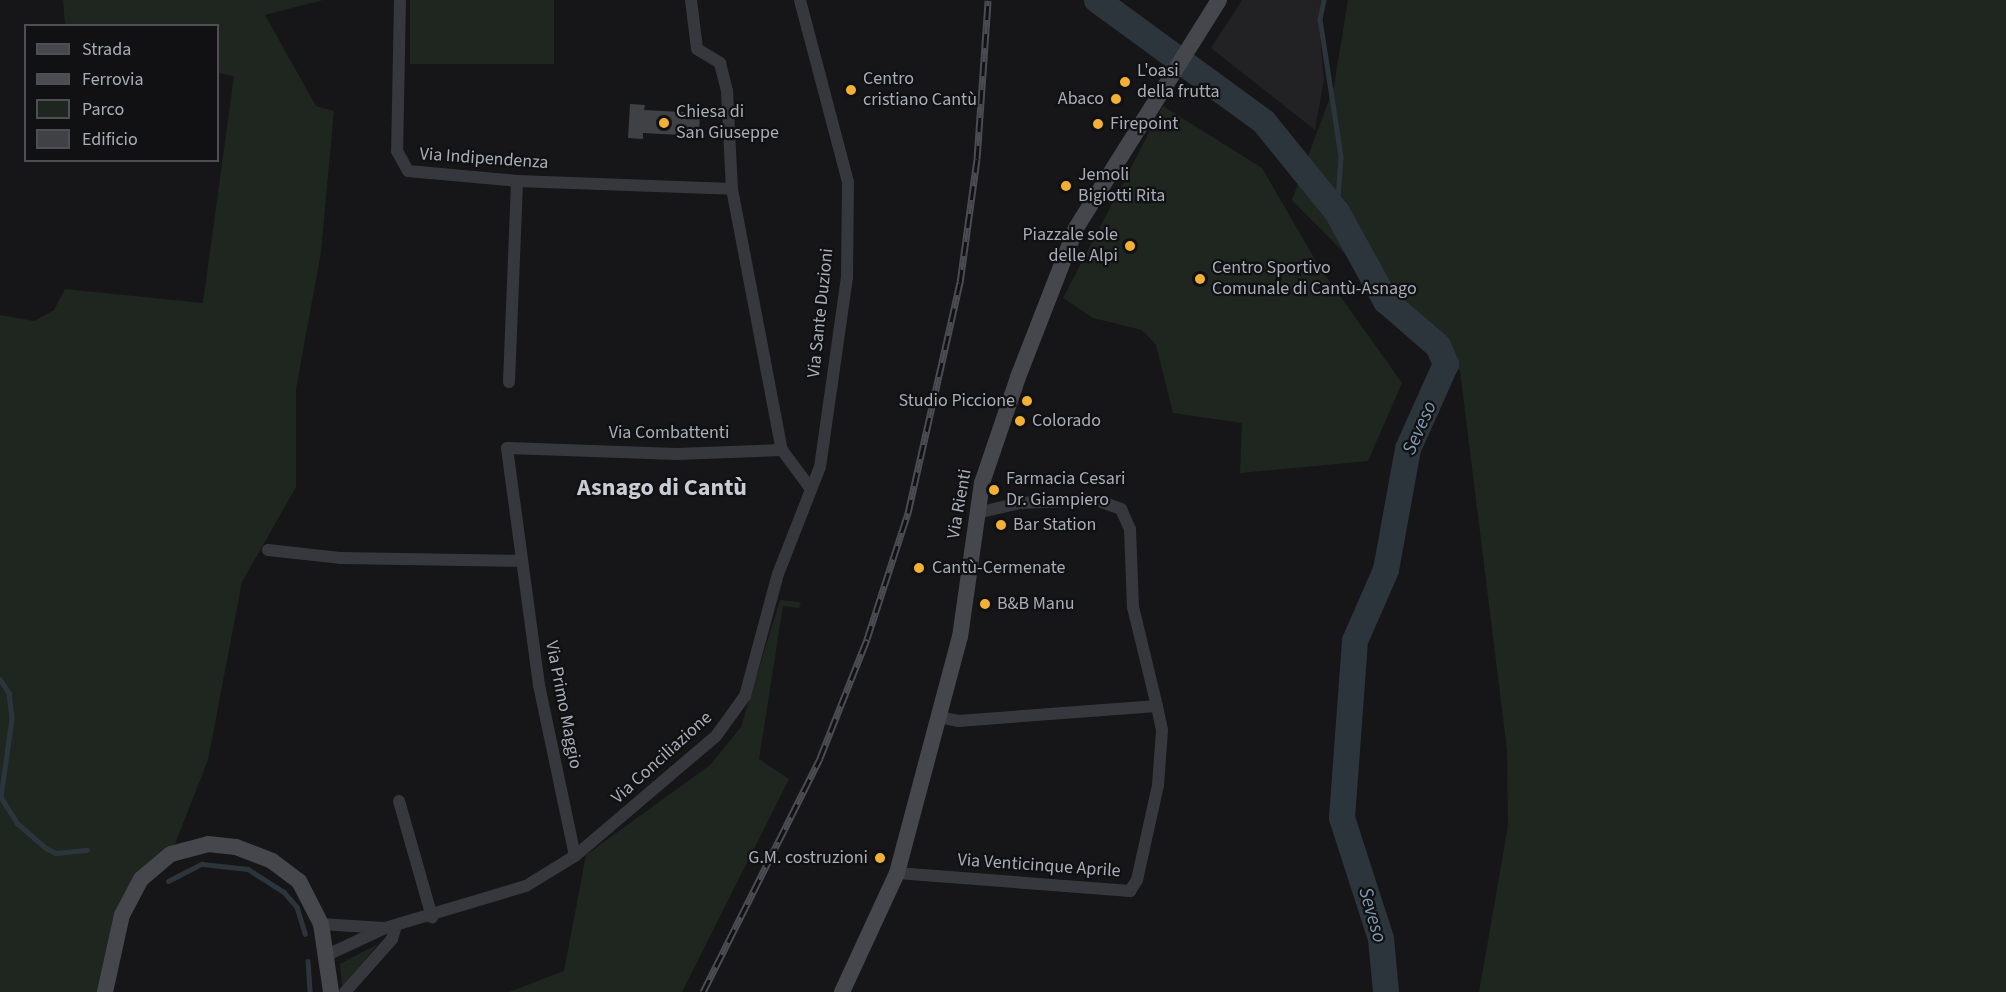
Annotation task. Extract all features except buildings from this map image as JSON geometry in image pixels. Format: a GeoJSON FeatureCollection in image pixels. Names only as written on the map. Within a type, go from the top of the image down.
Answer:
{"type":"FeatureCollection","features":[{"type":"Feature","properties":{"kind":"main road","name":"Via Rienti"},"geometry":{"type":"LineString","coordinates":[[842,992],[897,873],[960,637],[977,513],[987,465],[1076,228],[1166,78],[1219,0]]}},
{"type":"Feature","properties":{"kind":"main road"},"geometry":{"type":"LineString","coordinates":[[105,992],[130,895],[141,879],[171,854],[208,844],[236,847],[272,861],[298,881],[321,924],[331,992]]}},
{"type":"Feature","properties":{"kind":"street","name":"Via Indipendenza"},"geometry":{"type":"LineString","coordinates":[[400,0],[397,151],[403,166],[416,173],[517,181],[732,189]]}},
{"type":"Feature","properties":{"kind":"street"},"geometry":{"type":"LineString","coordinates":[[691,0],[697,49],[720,63],[727,91],[732,189],[782,450],[811,489]]}},
{"type":"Feature","properties":{"kind":"street","name":"Via Sante Duzioni"},"geometry":{"type":"LineString","coordinates":[[800,0],[848,182],[847,277],[820,467],[811,489]]}},
{"type":"Feature","properties":{"kind":"street"},"geometry":{"type":"LineString","coordinates":[[509,382],[517,181]]}},
{"type":"Feature","properties":{"kind":"street","name":"Via Combattenti"},"geometry":{"type":"LineString","coordinates":[[507,448],[677,454],[782,450]]}},
{"type":"Feature","properties":{"kind":"street","name":"Via Primo Maggio"},"geometry":{"type":"LineString","coordinates":[[507,448],[539,685],[574,856]]}},
{"type":"Feature","properties":{"kind":"street","name":"Via Conciliazione"},"geometry":{"type":"LineString","coordinates":[[391,927],[432,917],[526,886],[574,856],[732,718],[745,696],[778,574],[811,489]]}},
{"type":"Feature","properties":{"kind":"street"},"geometry":{"type":"LineString","coordinates":[[939,717],[959,720],[1157,706],[1134,607],[1130,529],[1121,509],[1096,500],[1019,503],[977,513]]}},
{"type":"Feature","properties":{"kind":"street"},"geometry":{"type":"LineString","coordinates":[[268,550],[340,558],[521,561]]}},
{"type":"Feature","properties":{"kind":"street","name":"Via Venticinque Aprile"},"geometry":{"type":"LineString","coordinates":[[897,873],[1130,891],[1137,880],[1158,785],[1162,730],[1157,706]]}},
{"type":"Feature","properties":{"kind":"street"},"geometry":{"type":"LineString","coordinates":[[399,801],[432,917]]}},
{"type":"Feature","properties":{"kind":"street"},"geometry":{"type":"LineString","coordinates":[[321,924],[391,927]]}},
{"type":"Feature","properties":{"kind":"street"},"geometry":{"type":"LineString","coordinates":[[327,955],[391,927]]}},
{"type":"Feature","properties":{"kind":"street"},"geometry":{"type":"LineString","coordinates":[[345,992],[392,939],[391,927]]}},
{"type":"Feature","properties":{"kind":"shaded area"},"geometry":{"type":"Polygon","coordinates":[[[1242,0],[1321,0],[1318,16],[1324,79],[1315,130],[1211,48],[1242,0]]]}},
{"type":"Feature","properties":{"kind":"green space"},"geometry":{"type":"Polygon","coordinates":[[[63,0],[323,0],[265,15],[316,106],[334,111],[321,252],[296,389],[296,487],[242,582],[208,760],[171,854],[141,879],[105,992],[0,992],[0,315],[34,321],[54,310],[65,289],[203,303],[234,76],[219,73],[219,24],[65,24],[63,0]]]}},
{"type":"Feature","properties":{"kind":"green space"},"geometry":{"type":"Polygon","coordinates":[[[410,0],[554,0],[554,64],[410,64],[410,0]]]}},
{"type":"Feature","properties":{"kind":"green space"},"geometry":{"type":"Polygon","coordinates":[[[1348,0],[2006,0],[2006,992],[1479,992],[1508,826],[1507,750],[1460,371],[1292,200],[1334,86],[1348,0]]]}},
{"type":"Feature","properties":{"kind":"green space","name":"Centro Sportivo Comunale di Cantù-Asnago"},"geometry":{"type":"Polygon","coordinates":[[[1163,106],[1262,168],[1320,268],[1402,383],[1368,461],[1240,473],[1242,423],[1173,413],[1156,345],[1142,330],[1093,318],[1063,298],[1163,106]]]}},
{"type":"Feature","properties":{"kind":"green space"},"geometry":{"type":"Polygon","coordinates":[[[780,600],[801,602],[799,608],[783,606],[759,759],[789,779],[682,992],[509,992],[564,971],[586,855],[710,765],[741,727],[780,600]]]}},
{"type":"Feature","properties":{"kind":"green space"},"geometry":{"type":"Polygon","coordinates":[[[378,944],[342,987],[340,964],[378,944]]]}},
{"type":"Feature","properties":{"kind":"waterway","name":"Seveso"},"geometry":{"type":"LineString","coordinates":[[1097,0],[1264,122],[1337,212],[1386,301],[1438,346],[1446,364],[1408,449],[1386,570],[1355,641],[1342,818],[1381,939],[1386,992]]}},
{"type":"Feature","properties":{"kind":"waterway"},"geometry":{"type":"LineString","coordinates":[[1324,0],[1320,19],[1341,157],[1337,212]]}},
{"type":"Feature","properties":{"kind":"waterway"},"geometry":{"type":"LineString","coordinates":[[0,679],[9,693],[12,719],[1,797],[17,823],[46,848],[56,853],[87,850]]}},
{"type":"Feature","properties":{"kind":"waterway"},"geometry":{"type":"LineString","coordinates":[[168,881],[202,864],[248,869],[284,892],[297,907],[305,934]]}},
{"type":"Feature","properties":{"kind":"waterway"},"geometry":{"type":"LineString","coordinates":[[308,961],[310,992]]}},
{"type":"Feature","properties":{"kind":"railway"},"geometry":{"type":"LineString","coordinates":[[703,992],[820,758],[867,639],[908,513],[960,283],[977,159],[988,0]]}},
{"type":"Feature","properties":{"kind":"place","name":"L'oasi della frutta"},"geometry":{"type":"Point","coordinates":[1125,82]}},
{"type":"Feature","properties":{"kind":"place","name":"Centro cristiano Cantù"},"geometry":{"type":"Point","coordinates":[851,90]}},
{"type":"Feature","properties":{"kind":"place","name":"Abaco"},"geometry":{"type":"Point","coordinates":[1116,99]}},
{"type":"Feature","properties":{"kind":"place","name":"Chiesa di San Giuseppe"},"geometry":{"type":"Point","coordinates":[664,123]}},
{"type":"Feature","properties":{"kind":"place","name":"Firepoint"},"geometry":{"type":"Point","coordinates":[1098,124]}},
{"type":"Feature","properties":{"kind":"place","name":"Jemoli Bigiotti Rita"},"geometry":{"type":"Point","coordinates":[1066,186]}},
{"type":"Feature","properties":{"kind":"place","name":"Piazzale sole delle Alpi"},"geometry":{"type":"Point","coordinates":[1130,246]}},
{"type":"Feature","properties":{"kind":"place","name":"Centro Sportivo Comunale di Cantù-Asnago"},"geometry":{"type":"Point","coordinates":[1200,279]}},
{"type":"Feature","properties":{"kind":"place","name":"Studio Piccione"},"geometry":{"type":"Point","coordinates":[1027,401]}},
{"type":"Feature","properties":{"kind":"place","name":"Colorado"},"geometry":{"type":"Point","coordinates":[1020,421]}},
{"type":"Feature","properties":{"kind":"place","name":"Farmacia Cesari Dr. Giampiero"},"geometry":{"type":"Point","coordinates":[994,490]}},
{"type":"Feature","properties":{"kind":"place","name":"Bar Station"},"geometry":{"type":"Point","coordinates":[1001,525]}},
{"type":"Feature","properties":{"kind":"place","name":"Cantù-Cermenate"},"geometry":{"type":"Point","coordinates":[919,568]}},
{"type":"Feature","properties":{"kind":"place","name":"B&B Manu"},"geometry":{"type":"Point","coordinates":[985,604]}},
{"type":"Feature","properties":{"kind":"place","name":"G.M. costruzioni"},"geometry":{"type":"Point","coordinates":[880,858]}},
{"type":"Feature","properties":{"kind":"district","name":"Asnago di Cantù"},"geometry":{"type":"Point","coordinates":[662,488]}}]}
